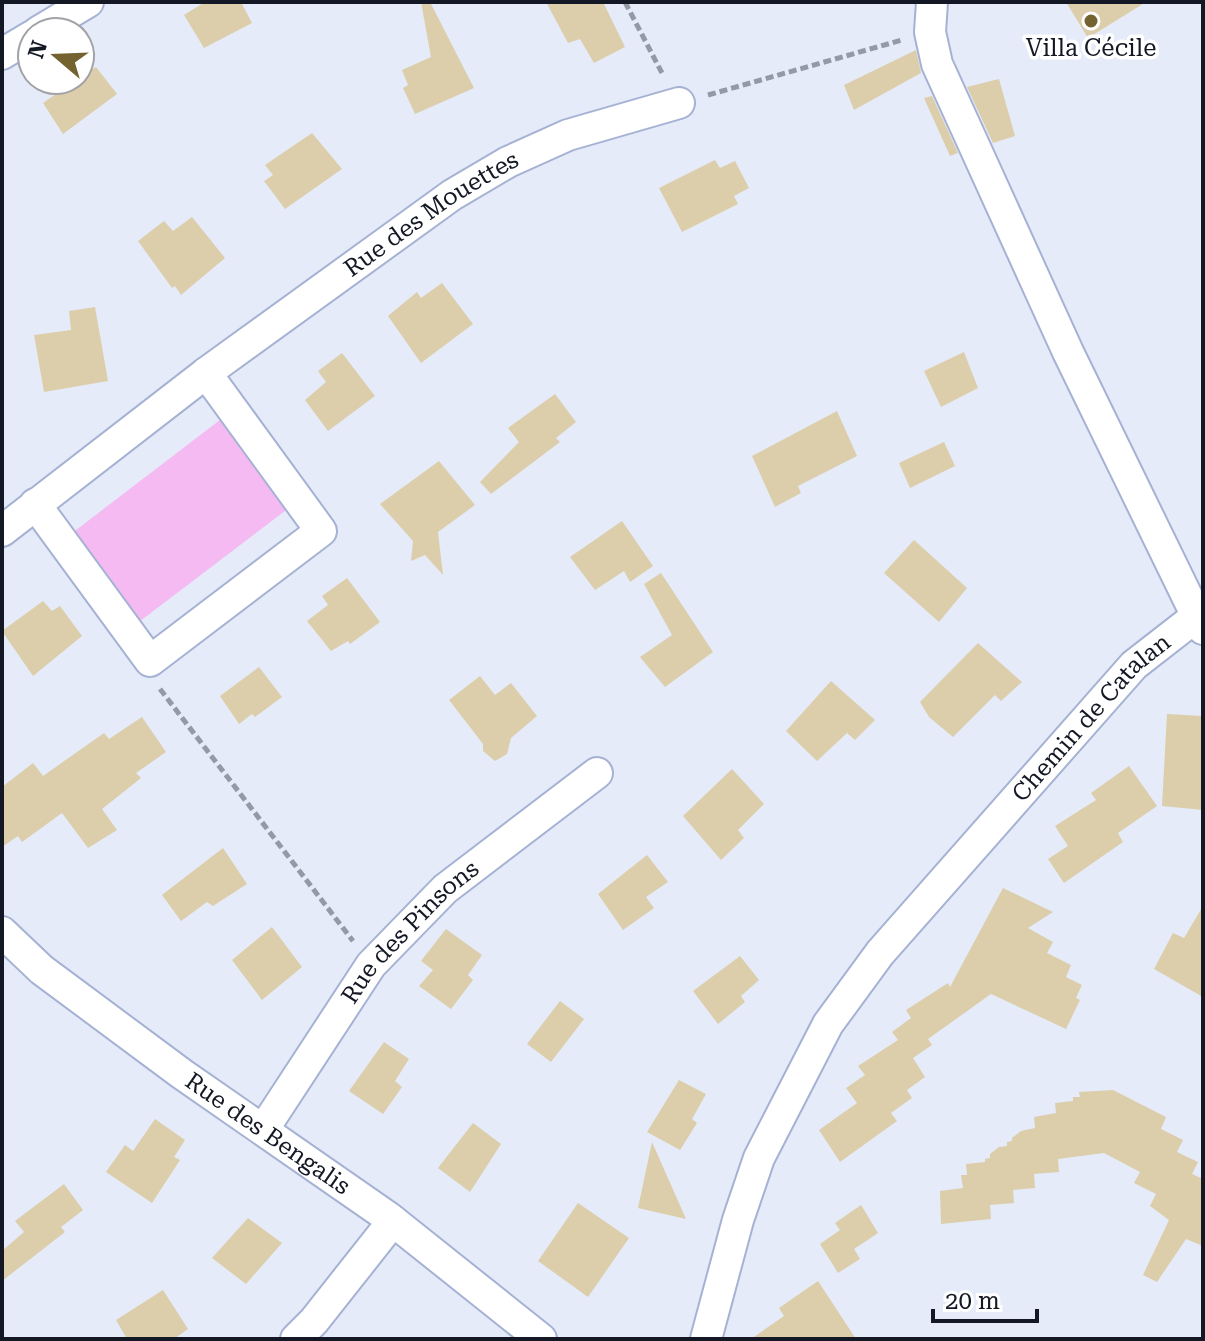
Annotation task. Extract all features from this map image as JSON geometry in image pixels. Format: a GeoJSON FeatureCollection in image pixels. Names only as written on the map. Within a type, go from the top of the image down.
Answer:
{"type":"FeatureCollection","features":[{"type":"Feature","properties":{"kind":"street"},"geometry":{"type":"LineString","coordinates":[[65,16],[88,2]]}},
{"type":"Feature","properties":{"kind":"street","name":"Chemin de Catalan"},"geometry":{"type":"LineString","coordinates":[[690,1339],[710,1329],[738,1220],[759,1158],[828,1024],[880,953],[1134,665],[1200,623],[1068,352],[937,64],[930,32],[932,2]]}},
{"type":"Feature","properties":{"kind":"street","name":"Rue des Mouettes"},"geometry":{"type":"LineString","coordinates":[[2,531],[206,373],[452,195],[508,162],[568,135],[679,103]]}},
{"type":"Feature","properties":{"kind":"street"},"geometry":{"type":"LineString","coordinates":[[35,504],[150,661],[321,531],[206,373]]}},
{"type":"Feature","properties":{"kind":"street","name":"Rue des Pinsons"},"geometry":{"type":"LineString","coordinates":[[263,1130],[371,965],[445,889],[597,773]]}},
{"type":"Feature","properties":{"kind":"street","name":"Rue des Bengalis"},"geometry":{"type":"LineString","coordinates":[[2,932],[42,970],[393,1221],[545,1337]]}},
{"type":"Feature","properties":{"kind":"street"},"geometry":{"type":"LineString","coordinates":[[296,1339],[314,1321],[393,1221]]}},
{"type":"Feature","properties":{"kind":"path"},"geometry":{"type":"LineString","coordinates":[[625,2],[679,103],[930,32]]}},
{"type":"Feature","properties":{"kind":"path"},"geometry":{"type":"LineString","coordinates":[[150,661],[162,695],[371,965]]}},
{"type":"Feature","properties":{"kind":"shaded area"},"geometry":{"type":"Polygon","coordinates":[[[233,410],[298,501],[127,631],[63,540],[233,410]]]}},
{"type":"Feature","properties":{"kind":"building"},"geometry":{"type":"Polygon","coordinates":[[[205,2],[241,2],[252,23],[204,48],[184,15],[205,2]]]}},
{"type":"Feature","properties":{"kind":"building"},"geometry":{"type":"Polygon","coordinates":[[[421,2],[430,2],[474,88],[415,114],[403,88],[408,85],[402,70],[431,57],[421,2]]]}},
{"type":"Feature","properties":{"kind":"building"},"geometry":{"type":"Polygon","coordinates":[[[546,2],[603,2],[625,47],[594,63],[580,39],[568,43],[546,2]]]}},
{"type":"Feature","properties":{"kind":"building","name":"Villa Cécile"},"geometry":{"type":"Polygon","coordinates":[[[1066,2],[1146,2],[1088,38],[1066,2]]]}},
{"type":"Feature","properties":{"kind":"building"},"geometry":{"type":"Polygon","coordinates":[[[916,50],[921,73],[854,110],[844,85],[916,50]]]}},
{"type":"Feature","properties":{"kind":"building"},"geometry":{"type":"Polygon","coordinates":[[[96,67],[117,94],[63,134],[43,103],[53,96],[96,96],[96,67]]]}},
{"type":"Feature","properties":{"kind":"building"},"geometry":{"type":"Polygon","coordinates":[[[999,79],[1015,136],[993,143],[967,87],[999,79]]]}},
{"type":"Feature","properties":{"kind":"building"},"geometry":{"type":"Polygon","coordinates":[[[932,96],[958,153],[950,156],[924,98],[932,96]]]}},
{"type":"Feature","properties":{"kind":"building"},"geometry":{"type":"Polygon","coordinates":[[[312,133],[342,169],[285,209],[264,181],[273,175],[265,165],[312,133]]]}},
{"type":"Feature","properties":{"kind":"building"},"geometry":{"type":"Polygon","coordinates":[[[715,160],[720,168],[735,161],[749,188],[734,196],[738,204],[682,232],[659,188],[715,160]]]}},
{"type":"Feature","properties":{"kind":"building"},"geometry":{"type":"Polygon","coordinates":[[[192,217],[225,258],[181,295],[175,286],[172,288],[138,241],[164,221],[173,231],[192,217]]]}},
{"type":"Feature","properties":{"kind":"building"},"geometry":{"type":"Polygon","coordinates":[[[442,283],[473,324],[421,363],[388,316],[417,292],[421,298],[442,283]]]}},
{"type":"Feature","properties":{"kind":"building"},"geometry":{"type":"Polygon","coordinates":[[[95,307],[108,381],[44,392],[34,335],[71,330],[69,311],[95,307]]]}},
{"type":"Feature","properties":{"kind":"building"},"geometry":{"type":"Polygon","coordinates":[[[964,352],[978,388],[941,407],[924,371],[964,352]]]}},
{"type":"Feature","properties":{"kind":"building"},"geometry":{"type":"Polygon","coordinates":[[[342,353],[375,396],[328,431],[305,400],[326,382],[318,371],[342,353]]]}},
{"type":"Feature","properties":{"kind":"building"},"geometry":{"type":"Polygon","coordinates":[[[555,394],[576,422],[556,438],[560,442],[491,494],[480,482],[519,442],[508,428],[555,394]]]}},
{"type":"Feature","properties":{"kind":"building"},"geometry":{"type":"Polygon","coordinates":[[[837,411],[857,456],[798,486],[801,493],[775,507],[752,456],[837,411]]]}},
{"type":"Feature","properties":{"kind":"building"},"geometry":{"type":"Polygon","coordinates":[[[944,442],[955,466],[910,488],[899,463],[944,442]]]}},
{"type":"Feature","properties":{"kind":"building"},"geometry":{"type":"Polygon","coordinates":[[[439,461],[475,505],[438,532],[443,575],[425,555],[411,561],[413,541],[380,504],[439,461]]]}},
{"type":"Feature","properties":{"kind":"building"},"geometry":{"type":"Polygon","coordinates":[[[622,521],[653,566],[630,582],[624,571],[595,590],[570,557],[622,521]]]}},
{"type":"Feature","properties":{"kind":"building"},"geometry":{"type":"Polygon","coordinates":[[[914,540],[967,588],[939,622],[884,573],[914,540]]]}},
{"type":"Feature","properties":{"kind":"building"},"geometry":{"type":"Polygon","coordinates":[[[661,573],[713,652],[665,687],[640,657],[672,635],[644,584],[661,573]]]}},
{"type":"Feature","properties":{"kind":"building"},"geometry":{"type":"Polygon","coordinates":[[[347,578],[380,622],[350,644],[348,641],[331,651],[307,621],[328,605],[322,596],[347,578]]]}},
{"type":"Feature","properties":{"kind":"building"},"geometry":{"type":"Polygon","coordinates":[[[43,601],[52,611],[60,606],[82,636],[33,676],[2,631],[43,601]]]}},
{"type":"Feature","properties":{"kind":"building"},"geometry":{"type":"Polygon","coordinates":[[[978,643],[1022,682],[1001,701],[995,695],[953,737],[929,717],[920,702],[978,643]]]}},
{"type":"Feature","properties":{"kind":"building"},"geometry":{"type":"Polygon","coordinates":[[[259,667],[282,697],[255,717],[252,714],[239,724],[220,696],[259,667]]]}},
{"type":"Feature","properties":{"kind":"building"},"geometry":{"type":"Polygon","coordinates":[[[480,676],[495,695],[511,683],[537,716],[511,738],[507,754],[495,761],[483,751],[483,744],[449,700],[480,676]]]}},
{"type":"Feature","properties":{"kind":"building"},"geometry":{"type":"Polygon","coordinates":[[[831,681],[875,720],[855,740],[847,733],[817,761],[786,731],[831,681]]]}},
{"type":"Feature","properties":{"kind":"building"},"geometry":{"type":"Polygon","coordinates":[[[1167,714],[1203,716],[1203,810],[1162,806],[1167,714]]]}},
{"type":"Feature","properties":{"kind":"building"},"geometry":{"type":"Polygon","coordinates":[[[142,717],[166,752],[136,773],[141,778],[102,809],[117,830],[88,848],[62,813],[22,842],[18,836],[2,847],[2,787],[33,763],[43,776],[104,733],[109,739],[142,717]]]}},
{"type":"Feature","properties":{"kind":"building"},"geometry":{"type":"Polygon","coordinates":[[[1129,766],[1157,806],[1118,833],[1123,842],[1064,883],[1048,859],[1068,846],[1055,826],[1096,800],[1091,793],[1129,766]]]}},
{"type":"Feature","properties":{"kind":"building"},"geometry":{"type":"Polygon","coordinates":[[[732,769],[764,804],[738,830],[744,838],[721,860],[683,816],[732,769]]]}},
{"type":"Feature","properties":{"kind":"building"},"geometry":{"type":"Polygon","coordinates":[[[223,848],[247,884],[213,906],[207,902],[181,921],[162,895],[223,848]]]}},
{"type":"Feature","properties":{"kind":"building"},"geometry":{"type":"Polygon","coordinates":[[[647,855],[668,882],[646,897],[654,908],[623,930],[598,894],[647,855]]]}},
{"type":"Feature","properties":{"kind":"building"},"geometry":{"type":"Polygon","coordinates":[[[1003,888],[1053,912],[1028,928],[1053,942],[1047,953],[1071,965],[1066,977],[1082,985],[1076,998],[1080,1000],[1066,1029],[991,994],[928,1039],[932,1045],[913,1058],[925,1077],[907,1090],[912,1098],[891,1113],[897,1121],[840,1162],[819,1130],[857,1103],[846,1088],[865,1075],[858,1066],[898,1040],[892,1032],[911,1018],[906,1010],[948,983],[950,987],[1003,888]]]}},
{"type":"Feature","properties":{"kind":"building"},"geometry":{"type":"Polygon","coordinates":[[[1203,906],[1203,997],[1154,969],[1173,933],[1184,938],[1203,906]]]}},
{"type":"Feature","properties":{"kind":"building"},"geometry":{"type":"Polygon","coordinates":[[[272,927],[302,967],[262,1000],[232,960],[272,927]]]}},
{"type":"Feature","properties":{"kind":"building"},"geometry":{"type":"Polygon","coordinates":[[[446,929],[482,955],[468,975],[473,980],[451,1009],[419,986],[433,970],[421,961],[446,929]]]}},
{"type":"Feature","properties":{"kind":"building"},"geometry":{"type":"Polygon","coordinates":[[[740,956],[759,980],[741,996],[745,1002],[718,1024],[693,991],[740,956]]]}},
{"type":"Feature","properties":{"kind":"building"},"geometry":{"type":"Polygon","coordinates":[[[560,1001],[584,1019],[551,1062],[527,1044],[560,1001]]]}},
{"type":"Feature","properties":{"kind":"building"},"geometry":{"type":"Polygon","coordinates":[[[384,1042],[409,1059],[395,1081],[402,1087],[383,1114],[349,1091],[384,1042]]]}},
{"type":"Feature","properties":{"kind":"building"},"geometry":{"type":"Polygon","coordinates":[[[679,1080],[706,1094],[692,1119],[697,1123],[680,1150],[647,1132],[679,1080]]]}},
{"type":"Feature","properties":{"kind":"building"},"geometry":{"type":"Polygon","coordinates":[[[1113,1090],[1166,1117],[1161,1129],[1183,1140],[1177,1152],[1198,1162],[1192,1174],[1203,1179],[1203,1246],[1186,1239],[1157,1282],[1143,1275],[1169,1220],[1150,1206],[1156,1194],[1134,1183],[1140,1172],[1104,1153],[1058,1159],[1059,1172],[1034,1174],[1035,1188],[1013,1190],[1014,1203],[990,1205],[991,1219],[941,1224],[940,1191],[963,1188],[961,1175],[967,1175],[966,1164],[985,1162],[990,1154],[999,1147],[1007,1146],[1007,1142],[1021,1131],[1035,1128],[1034,1117],[1056,1113],[1055,1103],[1073,1101],[1073,1097],[1080,1097],[1079,1092],[1113,1090]]]}},
{"type":"Feature","properties":{"kind":"building"},"geometry":{"type":"Polygon","coordinates":[[[155,1119],[185,1140],[174,1157],[180,1160],[152,1203],[106,1172],[125,1145],[133,1151],[155,1119]]]}},
{"type":"Feature","properties":{"kind":"building"},"geometry":{"type":"Polygon","coordinates":[[[473,1123],[501,1144],[470,1192],[438,1168],[473,1123]]]}},
{"type":"Feature","properties":{"kind":"building"},"geometry":{"type":"Polygon","coordinates":[[[652,1142],[686,1219],[638,1208],[652,1142]]]}},
{"type":"Feature","properties":{"kind":"building"},"geometry":{"type":"Polygon","coordinates":[[[64,1184],[83,1210],[61,1227],[65,1232],[2,1281],[2,1251],[24,1232],[15,1221],[64,1184]]]}},
{"type":"Feature","properties":{"kind":"building"},"geometry":{"type":"Polygon","coordinates":[[[578,1203],[629,1238],[588,1297],[538,1261],[578,1203]]]}},
{"type":"Feature","properties":{"kind":"building"},"geometry":{"type":"Polygon","coordinates":[[[861,1205],[878,1233],[854,1249],[860,1259],[838,1273],[820,1244],[840,1230],[835,1223],[861,1205]]]}},
{"type":"Feature","properties":{"kind":"building"},"geometry":{"type":"Polygon","coordinates":[[[248,1218],[282,1243],[246,1284],[212,1258],[248,1218]]]}},
{"type":"Feature","properties":{"kind":"building"},"geometry":{"type":"Polygon","coordinates":[[[818,1281],[856,1339],[751,1339],[784,1316],[779,1308],[818,1281]]]}},
{"type":"Feature","properties":{"kind":"building"},"geometry":{"type":"Polygon","coordinates":[[[163,1290],[188,1329],[174,1339],[127,1339],[116,1320],[163,1290]]]}},
{"type":"Feature","properties":{"kind":"place","name":"Villa Cécile"},"geometry":{"type":"Point","coordinates":[1091,21]}}]}
